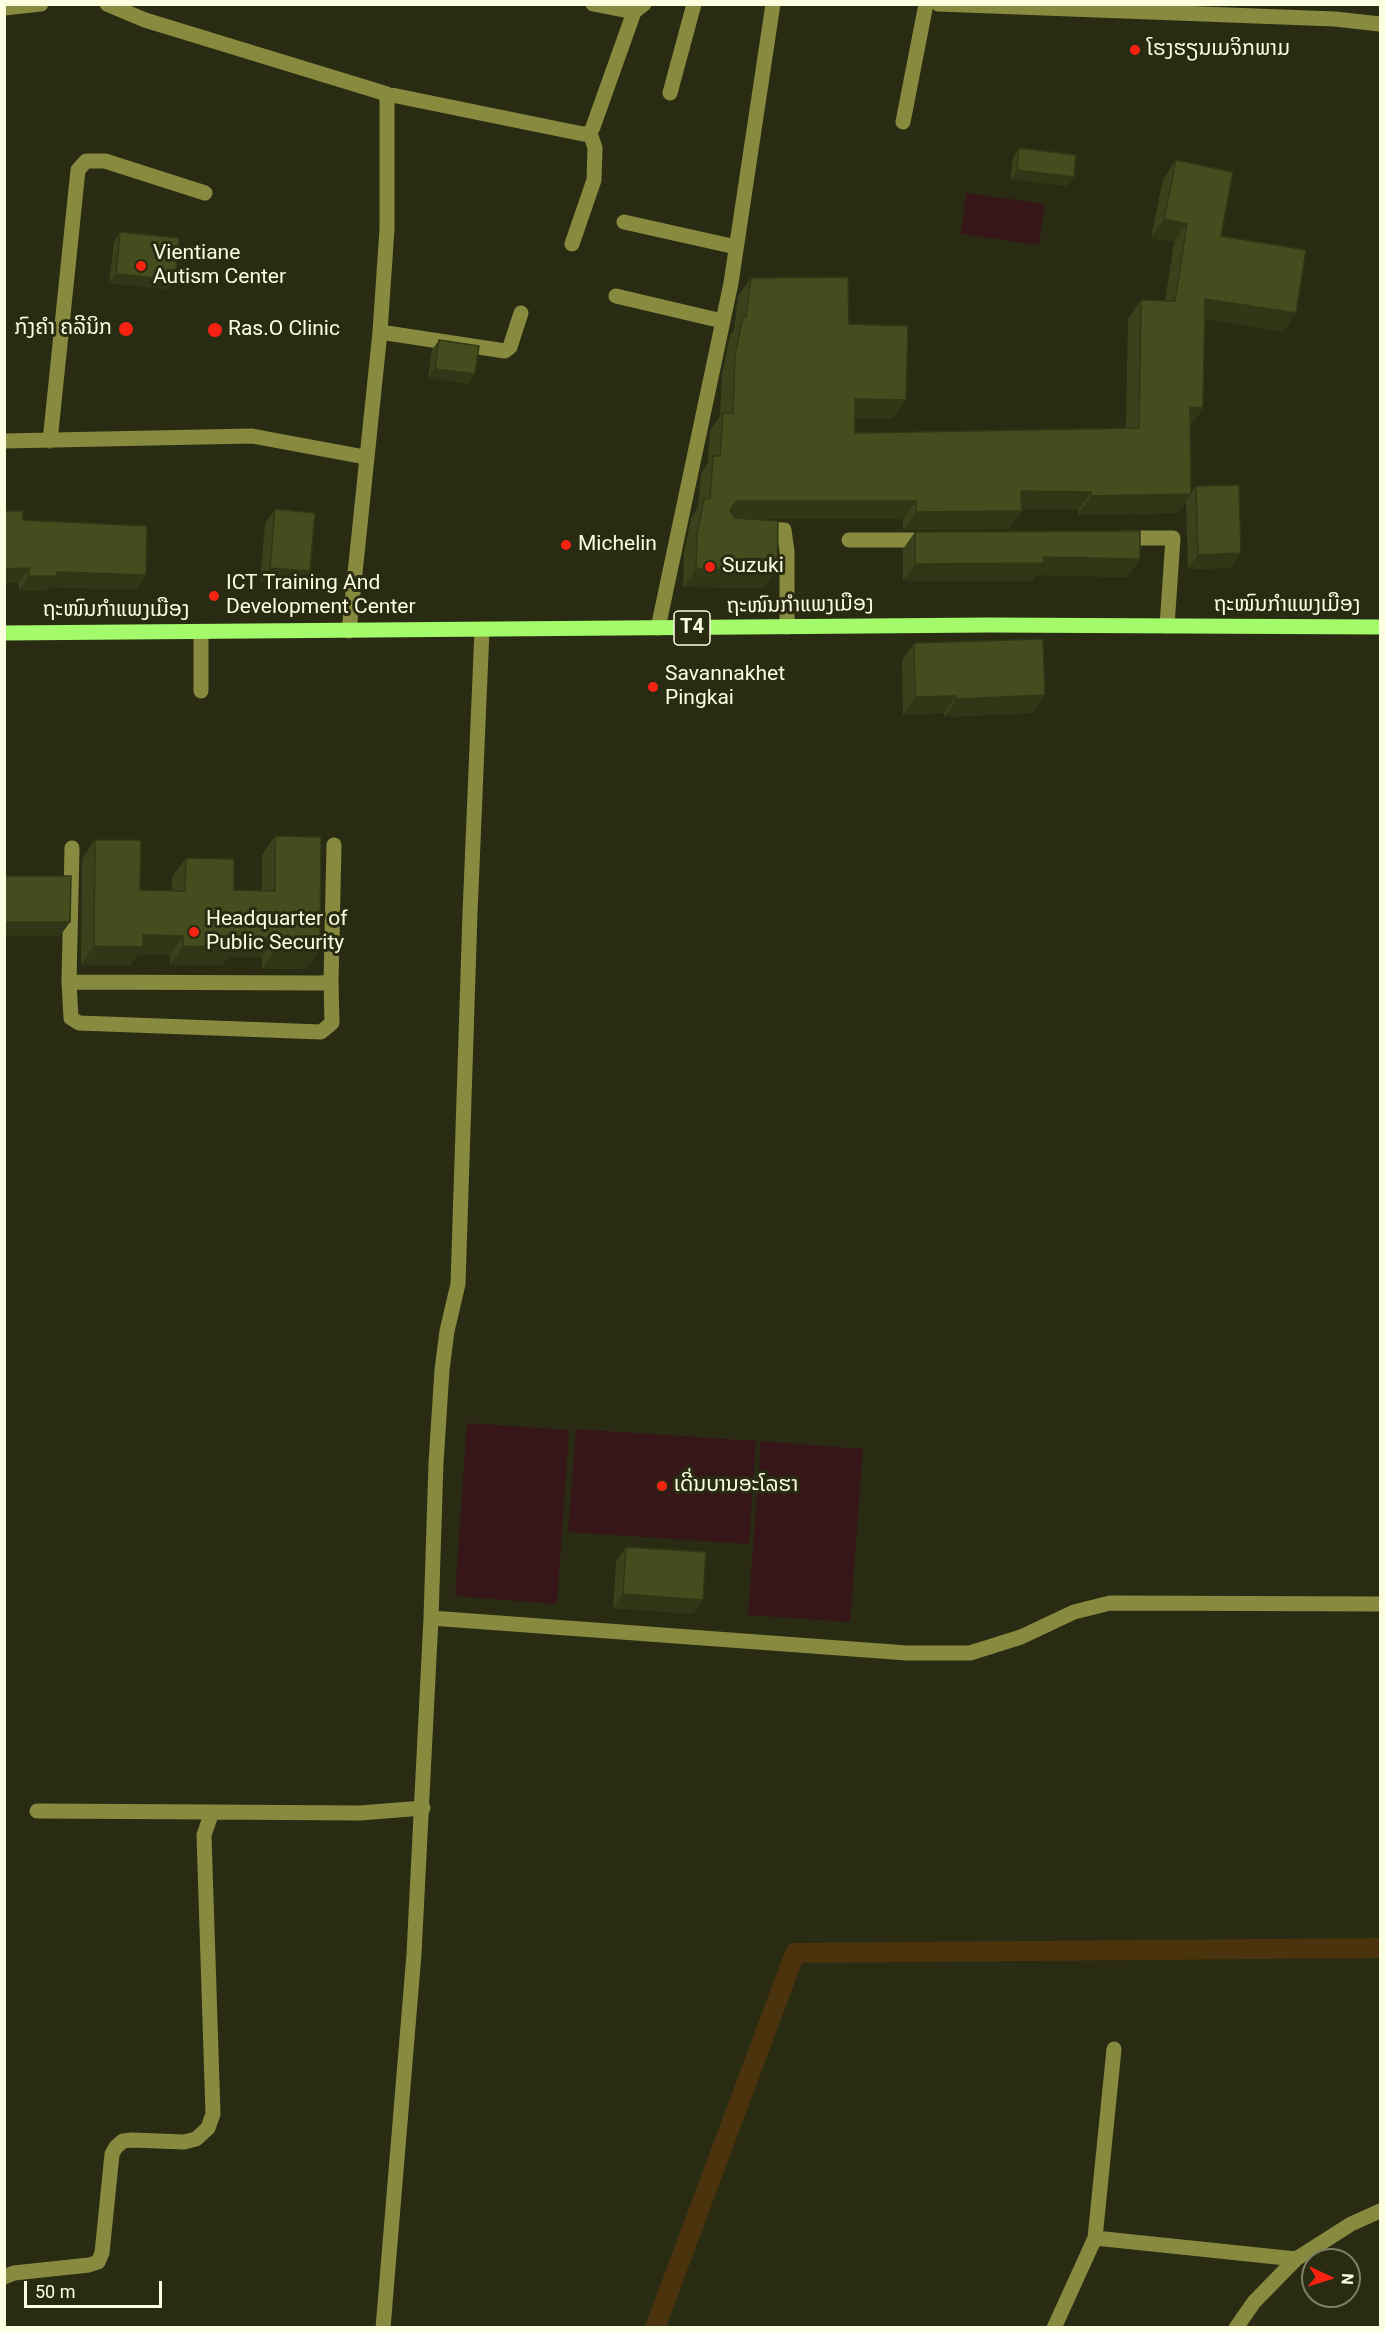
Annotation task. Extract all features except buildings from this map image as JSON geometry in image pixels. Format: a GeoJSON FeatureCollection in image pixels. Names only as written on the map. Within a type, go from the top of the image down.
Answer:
{"type":"FeatureCollection","features":[{"type":"Feature","properties":{"kind":"main road","name":"ຖະໜົນກຳແພງເມືອງ"},"geometry":{"type":"LineString","coordinates":[[4,633],[787,627],[1380,627]]}},
{"type":"Feature","properties":{"kind":"street"},"geometry":{"type":"LineString","coordinates":[[4,8],[41,4]]}},
{"type":"Feature","properties":{"kind":"street"},"geometry":{"type":"LineString","coordinates":[[107,4],[145,20],[387,94],[518,122],[583,134],[590,133]]}},
{"type":"Feature","properties":{"kind":"street"},"geometry":{"type":"LineString","coordinates":[[572,244],[594,180],[595,148],[590,133],[639,8],[592,4]]}},
{"type":"Feature","properties":{"kind":"street"},"geometry":{"type":"LineString","coordinates":[[670,93],[693,4]]}},
{"type":"Feature","properties":{"kind":"street"},"geometry":{"type":"LineString","coordinates":[[658,628],[736,247],[773,4]]}},
{"type":"Feature","properties":{"kind":"street"},"geometry":{"type":"LineString","coordinates":[[903,122],[926,4]]}},
{"type":"Feature","properties":{"kind":"street"},"geometry":{"type":"LineString","coordinates":[[938,4],[1335,12],[1380,24]]}},
{"type":"Feature","properties":{"kind":"street"},"geometry":{"type":"LineString","coordinates":[[349,631],[365,458],[380,332],[387,229],[387,94]]}},
{"type":"Feature","properties":{"kind":"street"},"geometry":{"type":"LineString","coordinates":[[51,441],[78,170],[86,161],[105,161],[205,193]]}},
{"type":"Feature","properties":{"kind":"street"},"geometry":{"type":"LineString","coordinates":[[624,222],[736,247]]}},
{"type":"Feature","properties":{"kind":"street"},"geometry":{"type":"LineString","coordinates":[[616,296],[722,321]]}},
{"type":"Feature","properties":{"kind":"street"},"geometry":{"type":"LineString","coordinates":[[380,332],[506,351],[510,347],[521,313]]}},
{"type":"Feature","properties":{"kind":"street"},"geometry":{"type":"LineString","coordinates":[[4,441],[252,436],[365,458]]}},
{"type":"Feature","properties":{"kind":"street"},"geometry":{"type":"LineString","coordinates":[[747,528],[784,530],[787,551],[787,627]]}},
{"type":"Feature","properties":{"kind":"street"},"geometry":{"type":"LineString","coordinates":[[1104,538],[1173,538],[1167,626]]}},
{"type":"Feature","properties":{"kind":"street"},"geometry":{"type":"LineString","coordinates":[[849,540],[942,540]]}},
{"type":"Feature","properties":{"kind":"street"},"geometry":{"type":"LineString","coordinates":[[383,2328],[414,1954],[423,1808],[435,1474],[442,1370],[447,1330],[458,1284],[482,629]]}},
{"type":"Feature","properties":{"kind":"street"},"geometry":{"type":"LineString","coordinates":[[201,632],[201,690]]}},
{"type":"Feature","properties":{"kind":"street"},"geometry":{"type":"LineString","coordinates":[[72,848],[69,982],[71,1018],[79,1023],[321,1032],[332,1023],[334,845]]}},
{"type":"Feature","properties":{"kind":"street"},"geometry":{"type":"LineString","coordinates":[[69,982],[331,982]]}},
{"type":"Feature","properties":{"kind":"street"},"geometry":{"type":"LineString","coordinates":[[431,1618],[907,1653],[970,1653],[1021,1638],[1074,1612],[1110,1604],[1380,1604]]}},
{"type":"Feature","properties":{"kind":"street"},"geometry":{"type":"LineString","coordinates":[[37,1811],[360,1814],[423,1808]]}},
{"type":"Feature","properties":{"kind":"street"},"geometry":{"type":"LineString","coordinates":[[4,2277],[14,2273],[89,2265],[98,2262],[102,2253],[112,2154],[116,2147],[123,2141],[132,2140],[184,2142],[196,2139],[208,2128],[213,2114],[204,1835],[212,1812]]}},
{"type":"Feature","properties":{"kind":"street"},"geometry":{"type":"LineString","coordinates":[[1054,2328],[1095,2238],[1114,2049]]}},
{"type":"Feature","properties":{"kind":"street"},"geometry":{"type":"LineString","coordinates":[[1236,2328],[1254,2302],[1296,2259],[1351,2224],[1380,2211]]}},
{"type":"Feature","properties":{"kind":"street"},"geometry":{"type":"LineString","coordinates":[[1095,2238],[1296,2259]]}},
{"type":"Feature","properties":{"kind":"shaded area"},"geometry":{"type":"Polygon","coordinates":[[[966,193],[1045,204],[1039,245],[961,234],[966,193]]]}},
{"type":"Feature","properties":{"kind":"shaded area"},"geometry":{"type":"Polygon","coordinates":[[[467,1423],[569,1430],[557,1604],[455,1596],[467,1423]]]}},
{"type":"Feature","properties":{"kind":"shaded area","name":"ເດີ່ນບານອະໂລຮາ"},"geometry":{"type":"Polygon","coordinates":[[[576,1429],[756,1441],[749,1544],[568,1532],[576,1429]]]}},
{"type":"Feature","properties":{"kind":"shaded area"},"geometry":{"type":"Polygon","coordinates":[[[761,1441],[863,1449],[850,1622],[748,1615],[761,1441]]]}},
{"type":"Feature","properties":{"kind":"waterway"},"geometry":{"type":"LineString","coordinates":[[655,2328],[795,1953],[1380,1948]]}},
{"type":"Feature","properties":{"kind":"place","name":"ໂຮງຮຽນເມຈິກພາມ"},"geometry":{"type":"Point","coordinates":[1135,50]}},
{"type":"Feature","properties":{"kind":"place","name":"Vientiane Autism Center"},"geometry":{"type":"Point","coordinates":[141,266]}},
{"type":"Feature","properties":{"kind":"place","name":"ກົງຄຳ ຄລີນິກ"},"geometry":{"type":"Point","coordinates":[126,329]}},
{"type":"Feature","properties":{"kind":"place","name":"Ras.O Clinic"},"geometry":{"type":"Point","coordinates":[215,330]}},
{"type":"Feature","properties":{"kind":"place","name":"Michelin"},"geometry":{"type":"Point","coordinates":[566,545]}},
{"type":"Feature","properties":{"kind":"place","name":"Suzuki"},"geometry":{"type":"Point","coordinates":[710,567]}},
{"type":"Feature","properties":{"kind":"place","name":"ICT Training And Development Center"},"geometry":{"type":"Point","coordinates":[214,596]}},
{"type":"Feature","properties":{"kind":"place","name":"Savannakhet Pingkai"},"geometry":{"type":"Point","coordinates":[653,687]}},
{"type":"Feature","properties":{"kind":"place","name":"Headquarter of Public Security"},"geometry":{"type":"Point","coordinates":[194,932]}},
{"type":"Feature","properties":{"kind":"place","name":"ເດີ່ນບານອະໂລຮາ"},"geometry":{"type":"Point","coordinates":[662,1486]}}]}
